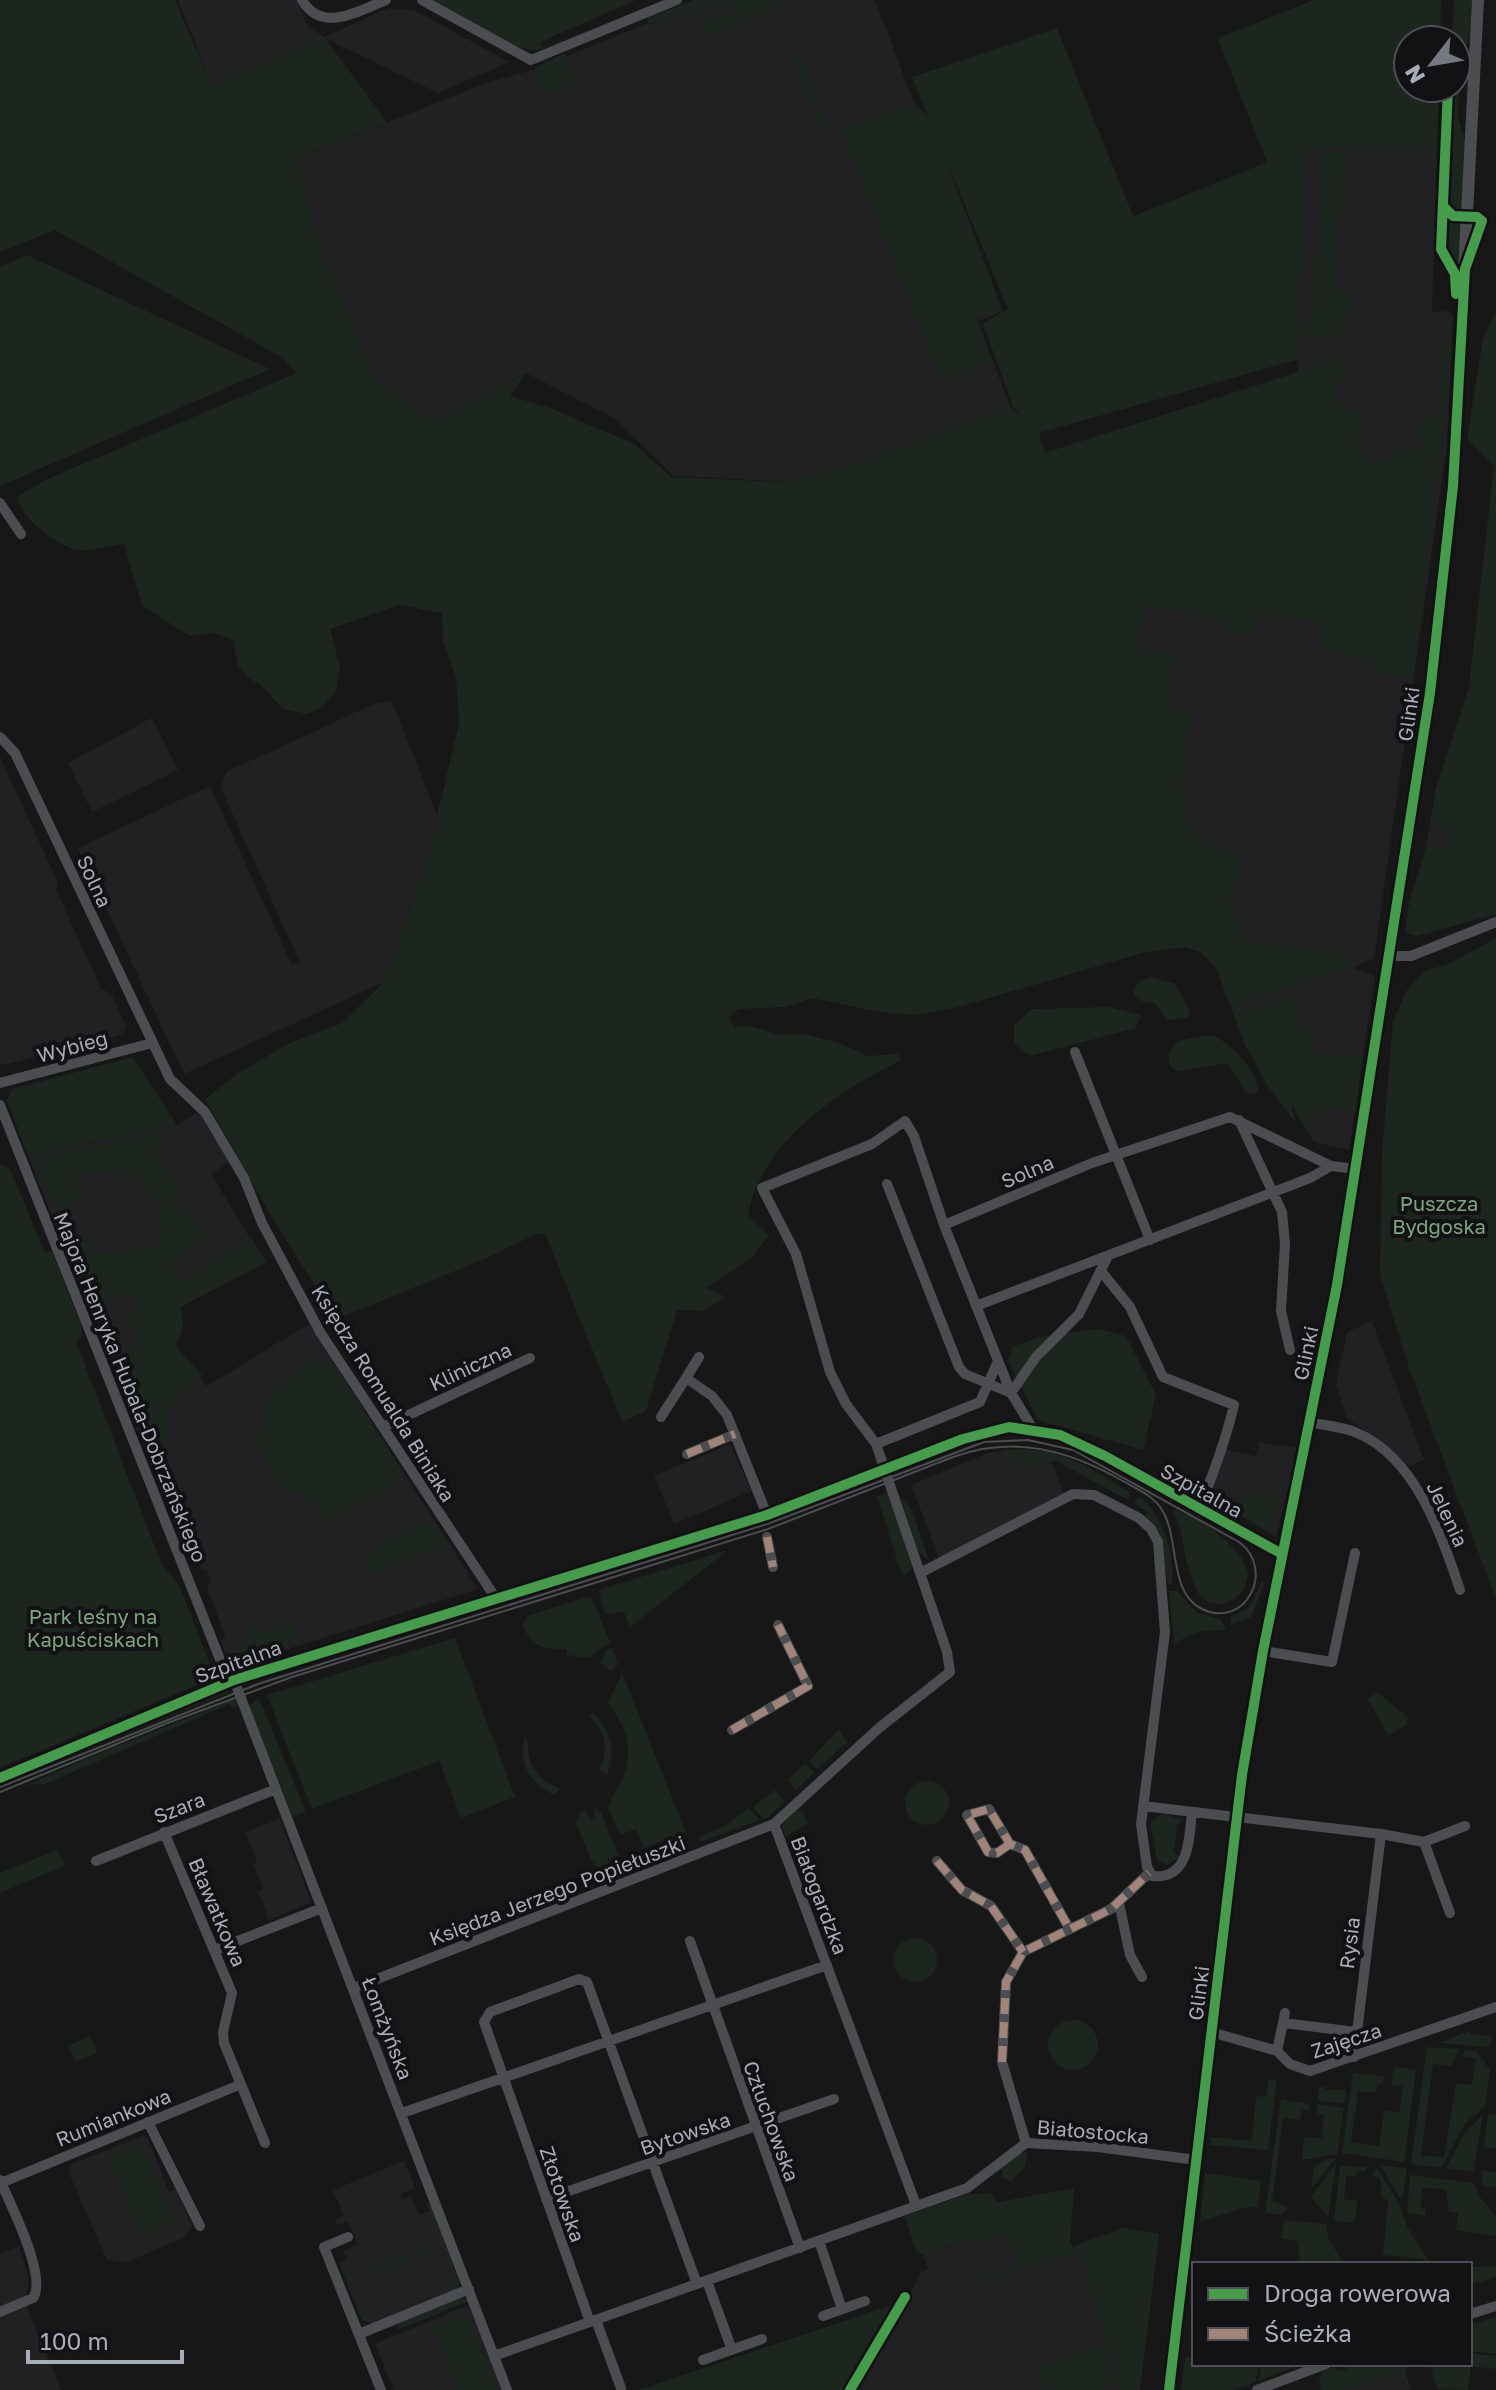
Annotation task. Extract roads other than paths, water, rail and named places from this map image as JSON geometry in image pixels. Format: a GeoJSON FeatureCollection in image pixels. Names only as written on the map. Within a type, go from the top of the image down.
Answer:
{"type":"FeatureCollection","features":[{"type":"Feature","properties":{"kind":"street"},"geometry":{"type":"LineString","coordinates":[[302,0],[315,15],[328,19],[386,0]]}},
{"type":"Feature","properties":{"kind":"street"},"geometry":{"type":"LineString","coordinates":[[422,0],[531,60],[673,1]]}},
{"type":"Feature","properties":{"kind":"street","name":"Glinki"},"geometry":{"type":"LineString","coordinates":[[1169,2390],[1237,1817],[1263,1651],[1337,1285],[1430,693],[1446,559],[1478,0]]}},
{"type":"Feature","properties":{"kind":"street"},"geometry":{"type":"LineString","coordinates":[[0,503],[21,534]]}},
{"type":"Feature","properties":{"kind":"street","name":"Solna"},"geometry":{"type":"LineString","coordinates":[[0,737],[15,753],[152,1043]]}},
{"type":"Feature","properties":{"kind":"street"},"geometry":{"type":"LineString","coordinates":[[1388,956],[1411,956],[1496,922]]}},
{"type":"Feature","properties":{"kind":"street","name":"Wybieg"},"geometry":{"type":"LineString","coordinates":[[0,1083],[152,1043]]}},
{"type":"Feature","properties":{"kind":"street","name":"Księdza Romualda Biniaka"},"geometry":{"type":"LineString","coordinates":[[152,1043],[170,1079],[205,1112],[244,1178],[262,1223],[320,1332],[495,1597]]}},
{"type":"Feature","properties":{"kind":"street"},"geometry":{"type":"LineString","coordinates":[[1075,1052],[1150,1240]]}},
{"type":"Feature","properties":{"kind":"street","name":"Majora Henryka Hubala-Dobrzańskiego"},"geometry":{"type":"LineString","coordinates":[[0,1105],[232,1681]]}},
{"type":"Feature","properties":{"kind":"street","name":"Solna"},"geometry":{"type":"LineString","coordinates":[[944,1225],[1117,1154],[1230,1117],[1239,1120]]}},
{"type":"Feature","properties":{"kind":"street"},"geometry":{"type":"LineString","coordinates":[[1239,1120],[1331,1166],[1356,1169]]}},
{"type":"Feature","properties":{"kind":"street"},"geometry":{"type":"LineString","coordinates":[[1239,1120],[1274,1192],[1285,1229],[1281,1311],[1290,1350]]}},
{"type":"Feature","properties":{"kind":"street","name":"Białogardzka"},"geometry":{"type":"LineString","coordinates":[[916,2205],[774,1824],[879,1728],[950,1672],[947,1652],[876,1444],[846,1404],[830,1372],[796,1254],[762,1188],[872,1144],[905,1121],[914,1136],[944,1225]]}},
{"type":"Feature","properties":{"kind":"street"},"geometry":{"type":"LineString","coordinates":[[976,1306],[1107,1258],[1331,1166]]}},
{"type":"Feature","properties":{"kind":"street"},"geometry":{"type":"LineString","coordinates":[[887,1184],[959,1367],[1011,1393]]}},
{"type":"Feature","properties":{"kind":"street"},"geometry":{"type":"LineString","coordinates":[[944,1225],[1011,1393],[1033,1429]]}},
{"type":"Feature","properties":{"kind":"street"},"geometry":{"type":"LineString","coordinates":[[1011,1393],[1036,1357],[1079,1314],[1107,1258]]}},
{"type":"Feature","properties":{"kind":"street"},"geometry":{"type":"LineString","coordinates":[[1101,1271],[1130,1307],[1163,1377],[1234,1405],[1228,1435],[1220,1445],[1199,1510]]}},
{"type":"Feature","properties":{"kind":"street"},"geometry":{"type":"LineString","coordinates":[[661,1417],[699,1357]]}},
{"type":"Feature","properties":{"kind":"street","name":"Kliniczna"},"geometry":{"type":"LineString","coordinates":[[383,1427],[530,1358]]}},
{"type":"Feature","properties":{"kind":"street"},"geometry":{"type":"LineString","coordinates":[[876,1444],[980,1402],[998,1361]]}},
{"type":"Feature","properties":{"kind":"street"},"geometry":{"type":"LineString","coordinates":[[686,1378],[722,1405],[767,1515]]}},
{"type":"Feature","properties":{"kind":"street","name":"Jelenia"},"geometry":{"type":"LineString","coordinates":[[1309,1422],[1360,1433],[1404,1468],[1420,1492],[1460,1590]]}},
{"type":"Feature","properties":{"kind":"street","name":"Szpitalna"},"geometry":{"type":"LineString","coordinates":[[0,1778],[232,1681],[767,1515],[989,1431],[1033,1429],[1060,1435],[1105,1456],[1282,1554]]}},
{"type":"Feature","properties":{"kind":"street"},"geometry":{"type":"LineString","coordinates":[[687,1454],[735,1434]]}},
{"type":"Feature","properties":{"kind":"street"},"geometry":{"type":"LineString","coordinates":[[920,1573],[1073,1494],[1094,1495],[1151,1529],[1158,1542],[1165,1632],[1143,1806],[1142,1831],[1149,1873]]}},
{"type":"Feature","properties":{"kind":"street"},"geometry":{"type":"LineString","coordinates":[[767,1537],[773,1567]]}},
{"type":"Feature","properties":{"kind":"street"},"geometry":{"type":"LineString","coordinates":[[1263,1651],[1332,1662],[1355,1553]]}},
{"type":"Feature","properties":{"kind":"street"},"geometry":{"type":"LineString","coordinates":[[732,1730],[808,1686],[778,1625]]}},
{"type":"Feature","properties":{"kind":"street","name":"Łomżyńska"},"geometry":{"type":"LineString","coordinates":[[232,1681],[354,1988],[507,2390]]}},
{"type":"Feature","properties":{"kind":"street","name":"Szara"},"geometry":{"type":"LineString","coordinates":[[96,1861],[276,1789]]}},
{"type":"Feature","properties":{"kind":"street"},"geometry":{"type":"LineString","coordinates":[[1143,1806],[1381,1834],[1424,1842],[1465,1826]]}},
{"type":"Feature","properties":{"kind":"street"},"geometry":{"type":"LineString","coordinates":[[1010,1844],[997,1853],[988,1852],[967,1815],[989,1809],[1010,1844],[1025,1850],[1069,1928]]}},
{"type":"Feature","properties":{"kind":"street"},"geometry":{"type":"LineString","coordinates":[[1149,1873],[1159,1877],[1178,1868],[1185,1860],[1192,1812]]}},
{"type":"Feature","properties":{"kind":"street","name":"Księdza Jerzego Popiełuszki"},"geometry":{"type":"LineString","coordinates":[[354,1988],[774,1824]]}},
{"type":"Feature","properties":{"kind":"street","name":"Bławatkowa"},"geometry":{"type":"LineString","coordinates":[[164,1832],[232,1993],[223,2032],[239,2085],[265,2143]]}},
{"type":"Feature","properties":{"kind":"street","name":"Rysia"},"geometry":{"type":"LineString","coordinates":[[1354,2057],[1381,1834]]}},
{"type":"Feature","properties":{"kind":"street"},"geometry":{"type":"LineString","coordinates":[[1424,1842],[1450,1913]]}},
{"type":"Feature","properties":{"kind":"street"},"geometry":{"type":"LineString","coordinates":[[937,1861],[962,1890],[991,1906],[1023,1952]]}},
{"type":"Feature","properties":{"kind":"street"},"geometry":{"type":"LineString","coordinates":[[1026,2143],[1002,2062],[1006,1982],[1023,1952],[1119,1903],[1149,1873]]}},
{"type":"Feature","properties":{"kind":"street"},"geometry":{"type":"LineString","coordinates":[[1119,1903],[1130,1955],[1142,1977]]}},
{"type":"Feature","properties":{"kind":"street"},"geometry":{"type":"LineString","coordinates":[[215,1950],[322,1908]]}},
{"type":"Feature","properties":{"kind":"street","name":"Człuchowska"},"geometry":{"type":"LineString","coordinates":[[690,1941],[800,2248]]}},
{"type":"Feature","properties":{"kind":"street"},"geometry":{"type":"LineString","coordinates":[[402,2113],[827,1965]]}},
{"type":"Feature","properties":{"kind":"street","name":"Złotowska"},"geometry":{"type":"LineString","coordinates":[[593,2321],[546,2199],[484,2015],[579,1979],[587,1982],[609,2042]]}},
{"type":"Feature","properties":{"kind":"street","name":"Zajęcza"},"geometry":{"type":"LineString","coordinates":[[1211,2032],[1277,2051],[1290,2064],[1310,2071],[1496,2007]]}},
{"type":"Feature","properties":{"kind":"street"},"geometry":{"type":"LineString","coordinates":[[1277,2051],[1285,2018],[1356,2032]]}},
{"type":"Feature","properties":{"kind":"street"},"geometry":{"type":"LineString","coordinates":[[609,2042],[651,2164],[732,2350]]}},
{"type":"Feature","properties":{"kind":"street","name":"Rumiankowa"},"geometry":{"type":"LineString","coordinates":[[1,2181],[239,2085]]}},
{"type":"Feature","properties":{"kind":"street","name":"Bytowska"},"geometry":{"type":"LineString","coordinates":[[546,2199],[834,2099]]}},
{"type":"Feature","properties":{"kind":"street"},"geometry":{"type":"LineString","coordinates":[[148,2122],[200,2226]]}},
{"type":"Feature","properties":{"kind":"street","name":"Białostocka"},"geometry":{"type":"LineString","coordinates":[[494,2356],[973,2185],[1026,2143],[1121,2149],[1196,2160]]}},
{"type":"Feature","properties":{"kind":"street"},"geometry":{"type":"LineString","coordinates":[[0,2312],[33,2298],[38,2285],[35,2267],[1,2181]]}},
{"type":"Feature","properties":{"kind":"street"},"geometry":{"type":"LineString","coordinates":[[348,2237],[324,2247],[381,2390]]}},
{"type":"Feature","properties":{"kind":"street"},"geometry":{"type":"LineString","coordinates":[[819,2241],[842,2309]]}},
{"type":"Feature","properties":{"kind":"street"},"geometry":{"type":"LineString","coordinates":[[359,2334],[469,2289]]}},
{"type":"Feature","properties":{"kind":"street"},"geometry":{"type":"LineString","coordinates":[[850,2390],[905,2297]]}},
{"type":"Feature","properties":{"kind":"street"},"geometry":{"type":"LineString","coordinates":[[823,2316],[865,2301]]}},
{"type":"Feature","properties":{"kind":"street"},"geometry":{"type":"LineString","coordinates":[[1472,2313],[1496,2306]]}},
{"type":"Feature","properties":{"kind":"street"},"geometry":{"type":"LineString","coordinates":[[593,2321],[622,2387]]}},
{"type":"Feature","properties":{"kind":"street"},"geometry":{"type":"LineString","coordinates":[[703,2360],[762,2339]]}},
{"type":"Feature","properties":{"kind":"street"},"geometry":{"type":"LineString","coordinates":[[1257,2390],[1321,2366]]}},
{"type":"Feature","properties":{"kind":"tram line"},"geometry":{"type":"LineString","coordinates":[[0,1787],[258,1684],[767,1524],[984,1442],[1028,1440],[1073,1450],[1239,1542],[1250,1553],[1255,1567],[1251,1594],[1243,1604],[1232,1611],[1218,1613],[1202,1609],[1184,1591],[1167,1522],[1159,1505],[1150,1497],[1102,1470],[1061,1454],[1020,1447],[976,1450],[768,1529],[292,1677],[170,1722],[0,1792]]}},
{"type":"Feature","properties":{"kind":"park label","name":"Puszcza Bydgoska"},"geometry":{"type":"Point","coordinates":[1439,1214]}},
{"type":"Feature","properties":{"kind":"park label","name":"Park leśny na Kapuściskach"},"geometry":{"type":"Point","coordinates":[93,1628]}}]}
